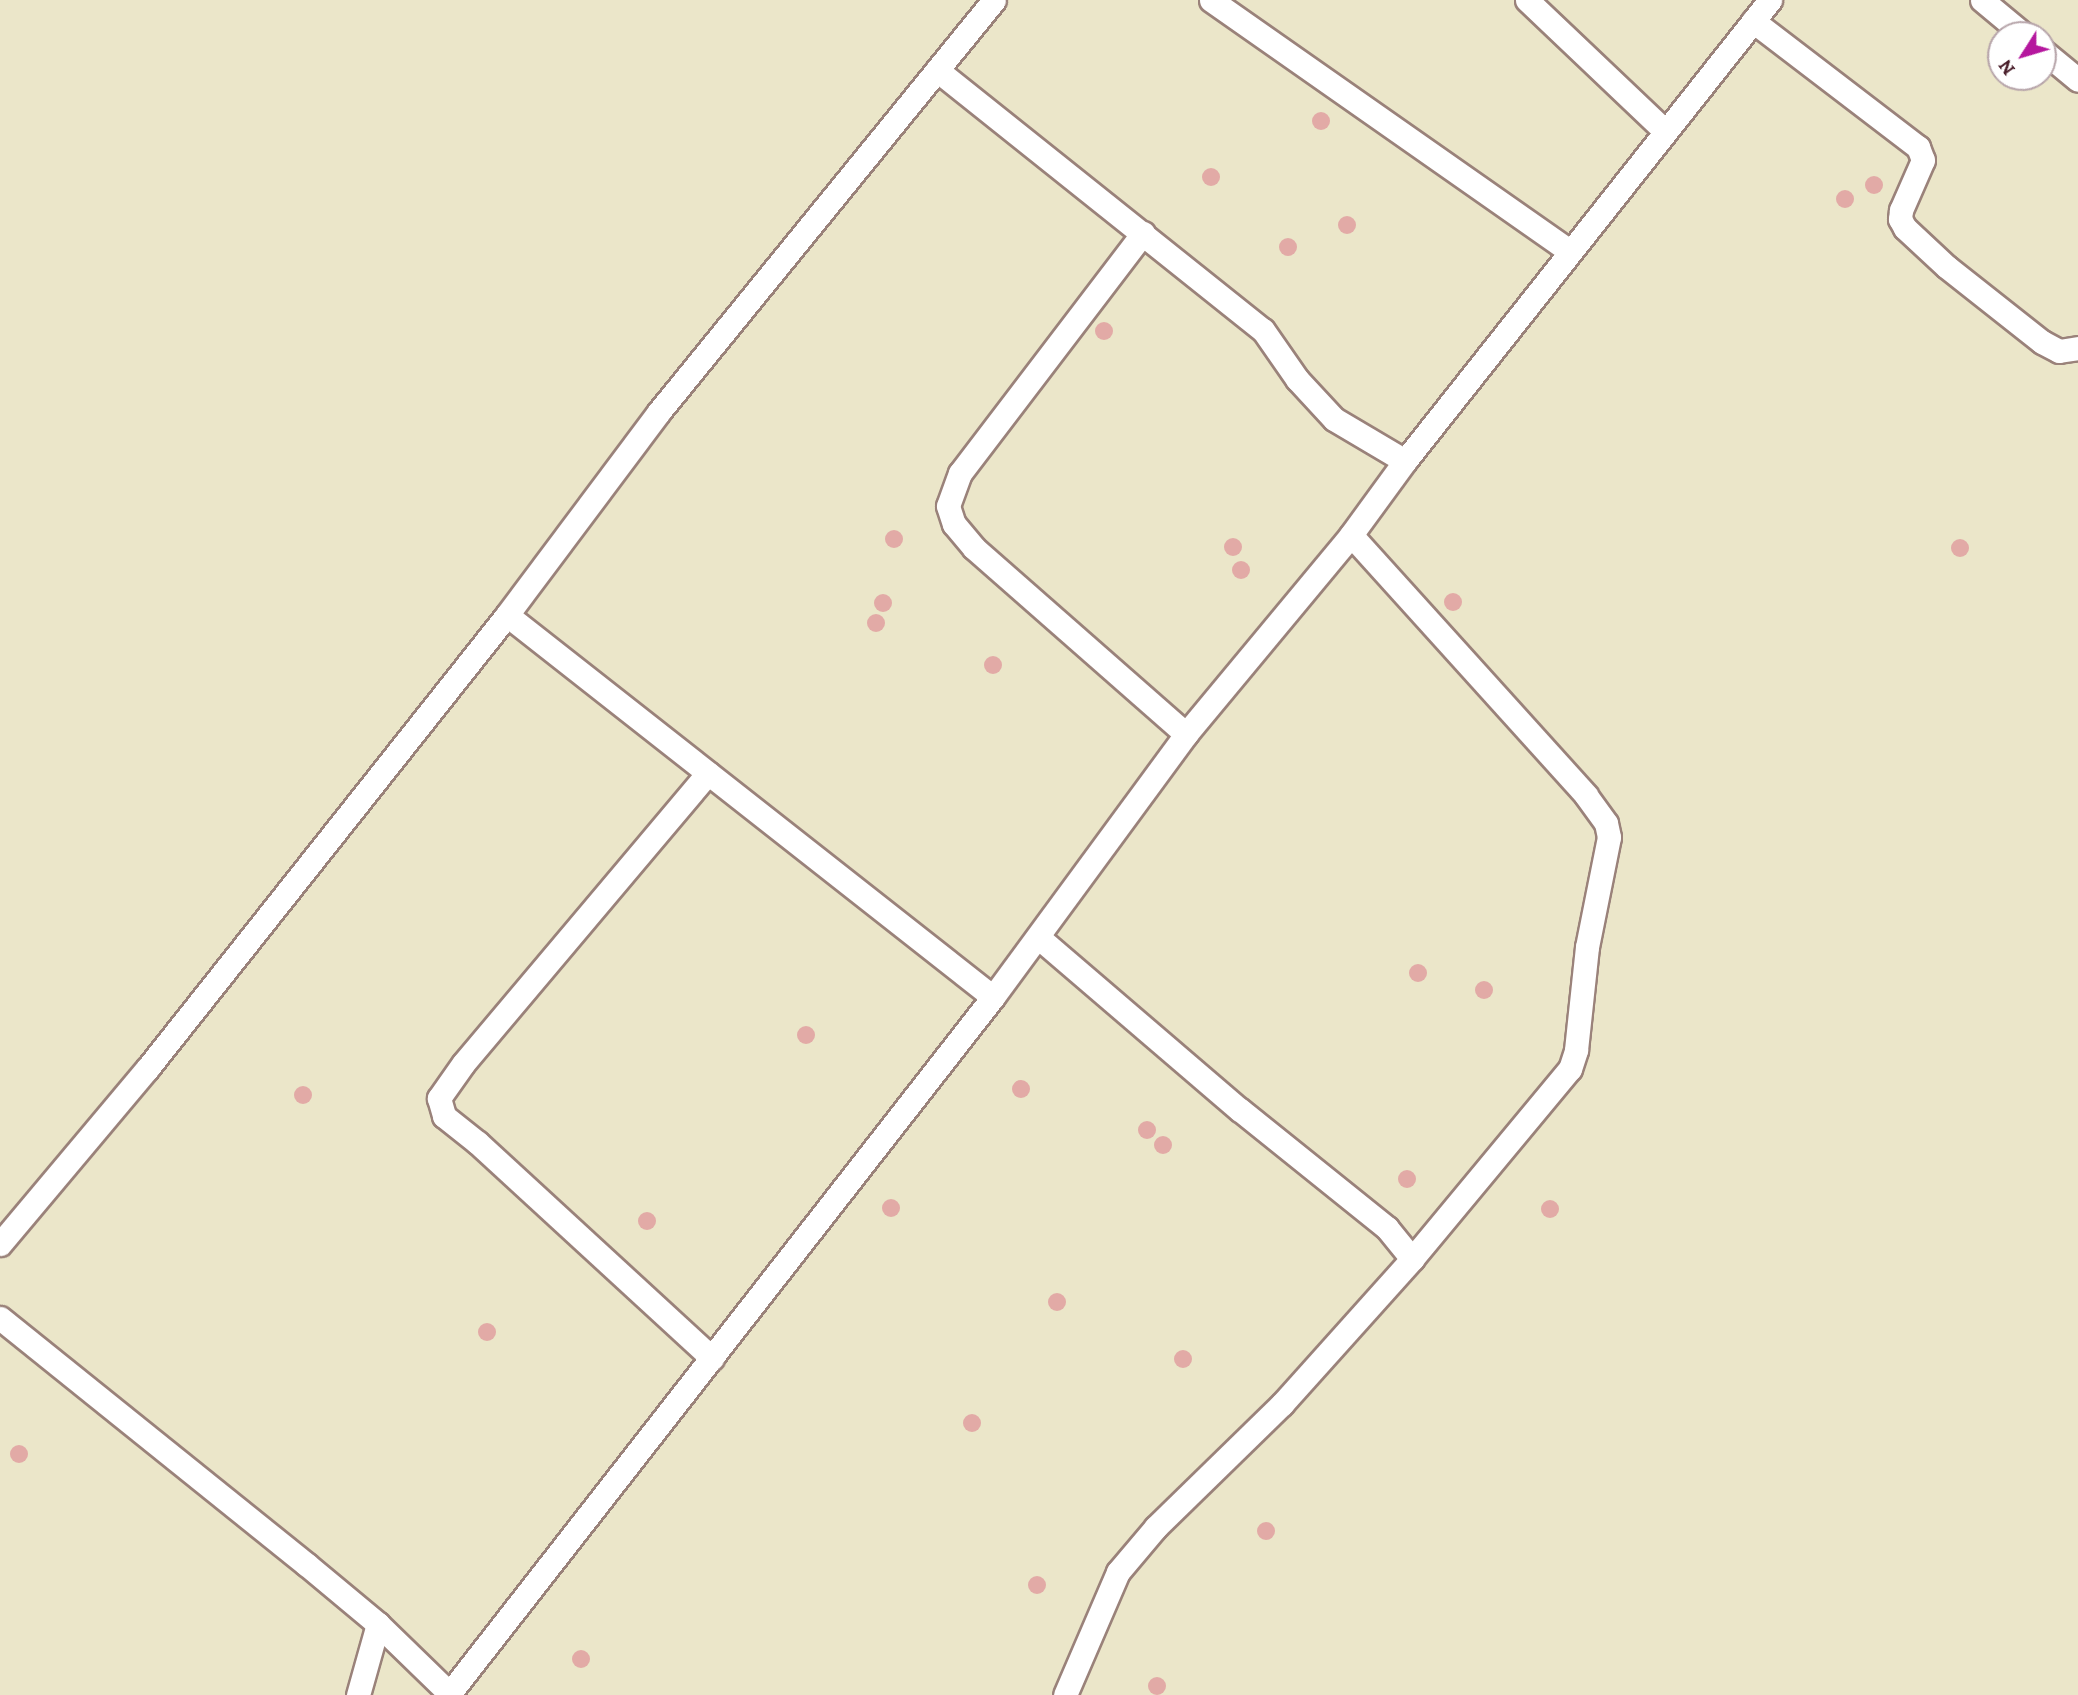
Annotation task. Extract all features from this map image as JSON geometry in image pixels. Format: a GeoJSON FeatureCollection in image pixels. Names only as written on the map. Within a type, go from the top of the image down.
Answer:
{"type":"FeatureCollection","features":[{"type":"Feature","properties":{"kind":"street"},"geometry":{"type":"LineString","coordinates":[[0,1244],[147,1069],[507,615],[658,413],[994,0]]}},
{"type":"Feature","properties":{"kind":"street"},"geometry":{"type":"LineString","coordinates":[[1211,0],[1570,251]]}},
{"type":"Feature","properties":{"kind":"street"},"geometry":{"type":"LineString","coordinates":[[1527,0],[1665,131]]}},
{"type":"Feature","properties":{"kind":"street"},"geometry":{"type":"LineString","coordinates":[[0,1319],[378,1624],[450,1694],[993,997],[1185,734],[1351,535],[1405,461],[1770,0]]}},
{"type":"Feature","properties":{"kind":"street"},"geometry":{"type":"LineString","coordinates":[[1982,0],[2007,21]]}},
{"type":"Feature","properties":{"kind":"street"},"geometry":{"type":"LineString","coordinates":[[1753,21],[1918,147],[1923,160],[1901,209],[1900,219],[1905,228],[1947,267],[2042,342],[2059,351],[2078,348]]}},
{"type":"Feature","properties":{"kind":"street"},"geometry":{"type":"LineString","coordinates":[[2057,63],[2078,80]]}},
{"type":"Feature","properties":{"kind":"street"},"geometry":{"type":"LineString","coordinates":[[937,70],[1264,330],[1297,379],[1334,419],[1405,461]]}},
{"type":"Feature","properties":{"kind":"street"},"geometry":{"type":"LineString","coordinates":[[1143,233],[960,473],[948,506],[954,524],[974,548],[1185,734]]}},
{"type":"Feature","properties":{"kind":"street"},"geometry":{"type":"LineString","coordinates":[[1065,1695],[1118,1572],[1156,1527],[1282,1404],[1412,1259],[1570,1069],[1576,1050],[1587,947],[1609,837],[1606,823],[1586,795],[1351,535]]}},
{"type":"Feature","properties":{"kind":"street"},"geometry":{"type":"LineString","coordinates":[[507,615],[993,997]]}},
{"type":"Feature","properties":{"kind":"street"},"geometry":{"type":"LineString","coordinates":[[708,773],[463,1064],[439,1098],[444,1116],[478,1143],[712,1357]]}},
{"type":"Feature","properties":{"kind":"street"},"geometry":{"type":"LineString","coordinates":[[1038,937],[1239,1109],[1387,1228],[1412,1259]]}},
{"type":"Feature","properties":{"kind":"street"},"geometry":{"type":"LineString","coordinates":[[358,1695],[378,1624]]}},
{"type":"Feature","properties":{"kind":"building"},"geometry":{"type":"Polygon","coordinates":[[[1321,112],[1327,115],[1330,121],[1327,127],[1321,130],[1315,127],[1312,121],[1315,115],[1321,112]]]}},
{"type":"Feature","properties":{"kind":"building"},"geometry":{"type":"Polygon","coordinates":[[[1211,168],[1217,171],[1220,177],[1217,183],[1211,186],[1205,183],[1202,177],[1205,171],[1211,168]]]}},
{"type":"Feature","properties":{"kind":"building"},"geometry":{"type":"Polygon","coordinates":[[[1874,176],[1880,179],[1883,185],[1880,191],[1874,194],[1868,191],[1865,185],[1868,179],[1874,176]]]}},
{"type":"Feature","properties":{"kind":"building"},"geometry":{"type":"Polygon","coordinates":[[[1845,190],[1851,193],[1854,199],[1851,205],[1845,208],[1839,205],[1836,199],[1839,193],[1845,190]]]}},
{"type":"Feature","properties":{"kind":"building"},"geometry":{"type":"Polygon","coordinates":[[[1347,216],[1353,219],[1356,225],[1353,231],[1347,234],[1341,231],[1338,225],[1341,219],[1347,216]]]}},
{"type":"Feature","properties":{"kind":"building"},"geometry":{"type":"Polygon","coordinates":[[[1288,238],[1294,241],[1297,247],[1294,253],[1288,256],[1282,253],[1279,247],[1282,241],[1288,238]]]}},
{"type":"Feature","properties":{"kind":"building"},"geometry":{"type":"Polygon","coordinates":[[[1104,322],[1110,325],[1113,331],[1110,337],[1104,340],[1098,337],[1095,331],[1098,325],[1104,322]]]}},
{"type":"Feature","properties":{"kind":"building"},"geometry":{"type":"Polygon","coordinates":[[[894,530],[900,533],[903,539],[900,545],[894,548],[888,545],[885,539],[888,533],[894,530]]]}},
{"type":"Feature","properties":{"kind":"building"},"geometry":{"type":"Polygon","coordinates":[[[1233,538],[1239,541],[1242,547],[1239,553],[1233,556],[1227,553],[1224,547],[1227,541],[1233,538]]]}},
{"type":"Feature","properties":{"kind":"building"},"geometry":{"type":"Polygon","coordinates":[[[1960,539],[1966,542],[1969,548],[1966,554],[1960,557],[1954,554],[1951,548],[1954,542],[1960,539]]]}},
{"type":"Feature","properties":{"kind":"building"},"geometry":{"type":"Polygon","coordinates":[[[1241,561],[1247,564],[1250,570],[1247,576],[1241,579],[1235,576],[1232,570],[1235,564],[1241,561]]]}},
{"type":"Feature","properties":{"kind":"building"},"geometry":{"type":"Polygon","coordinates":[[[1453,593],[1459,596],[1462,602],[1459,608],[1453,611],[1447,608],[1444,602],[1447,596],[1453,593]]]}},
{"type":"Feature","properties":{"kind":"building"},"geometry":{"type":"Polygon","coordinates":[[[883,594],[889,597],[892,603],[889,609],[883,612],[877,609],[874,603],[877,597],[883,594]]]}},
{"type":"Feature","properties":{"kind":"building"},"geometry":{"type":"Polygon","coordinates":[[[876,614],[882,617],[885,623],[882,629],[876,632],[870,629],[867,623],[870,617],[876,614]]]}},
{"type":"Feature","properties":{"kind":"building"},"geometry":{"type":"Polygon","coordinates":[[[993,656],[999,659],[1002,665],[999,671],[993,674],[987,671],[984,665],[987,659],[993,656]]]}},
{"type":"Feature","properties":{"kind":"building"},"geometry":{"type":"Polygon","coordinates":[[[1418,964],[1424,967],[1427,973],[1424,979],[1418,982],[1412,979],[1409,973],[1412,967],[1418,964]]]}},
{"type":"Feature","properties":{"kind":"building"},"geometry":{"type":"Polygon","coordinates":[[[1484,981],[1490,984],[1493,990],[1490,996],[1484,999],[1478,996],[1475,990],[1478,984],[1484,981]]]}},
{"type":"Feature","properties":{"kind":"building"},"geometry":{"type":"Polygon","coordinates":[[[806,1026],[812,1029],[815,1035],[812,1041],[806,1044],[800,1041],[797,1035],[800,1029],[806,1026]]]}},
{"type":"Feature","properties":{"kind":"building"},"geometry":{"type":"Polygon","coordinates":[[[1021,1080],[1027,1083],[1030,1089],[1027,1095],[1021,1098],[1015,1095],[1012,1089],[1015,1083],[1021,1080]]]}},
{"type":"Feature","properties":{"kind":"building"},"geometry":{"type":"Polygon","coordinates":[[[303,1086],[309,1089],[312,1095],[309,1101],[303,1104],[297,1101],[294,1095],[297,1089],[303,1086]]]}},
{"type":"Feature","properties":{"kind":"building"},"geometry":{"type":"Polygon","coordinates":[[[1147,1121],[1153,1124],[1156,1130],[1153,1136],[1147,1139],[1141,1136],[1138,1130],[1141,1124],[1147,1121]]]}},
{"type":"Feature","properties":{"kind":"building"},"geometry":{"type":"Polygon","coordinates":[[[1163,1136],[1169,1139],[1172,1145],[1169,1151],[1163,1154],[1157,1151],[1154,1145],[1157,1139],[1163,1136]]]}},
{"type":"Feature","properties":{"kind":"building"},"geometry":{"type":"Polygon","coordinates":[[[1407,1170],[1413,1173],[1416,1179],[1413,1185],[1407,1188],[1401,1185],[1398,1179],[1401,1173],[1407,1170]]]}},
{"type":"Feature","properties":{"kind":"building"},"geometry":{"type":"Polygon","coordinates":[[[891,1199],[897,1202],[900,1208],[897,1214],[891,1217],[885,1214],[882,1208],[885,1202],[891,1199]]]}},
{"type":"Feature","properties":{"kind":"building"},"geometry":{"type":"Polygon","coordinates":[[[1550,1200],[1556,1203],[1559,1209],[1556,1215],[1550,1218],[1544,1215],[1541,1209],[1544,1203],[1550,1200]]]}},
{"type":"Feature","properties":{"kind":"building"},"geometry":{"type":"Polygon","coordinates":[[[647,1212],[653,1215],[656,1221],[653,1227],[647,1230],[641,1227],[638,1221],[641,1215],[647,1212]]]}},
{"type":"Feature","properties":{"kind":"building"},"geometry":{"type":"Polygon","coordinates":[[[1057,1293],[1063,1296],[1066,1302],[1063,1308],[1057,1311],[1051,1308],[1048,1302],[1051,1296],[1057,1293]]]}},
{"type":"Feature","properties":{"kind":"building"},"geometry":{"type":"Polygon","coordinates":[[[487,1323],[493,1326],[496,1332],[493,1338],[487,1341],[481,1338],[478,1332],[481,1326],[487,1323]]]}},
{"type":"Feature","properties":{"kind":"building"},"geometry":{"type":"Polygon","coordinates":[[[1183,1350],[1189,1353],[1192,1359],[1189,1365],[1183,1368],[1177,1365],[1174,1359],[1177,1353],[1183,1350]]]}},
{"type":"Feature","properties":{"kind":"building"},"geometry":{"type":"Polygon","coordinates":[[[972,1414],[978,1417],[981,1423],[978,1429],[972,1432],[966,1429],[963,1423],[966,1417],[972,1414]]]}},
{"type":"Feature","properties":{"kind":"building"},"geometry":{"type":"Polygon","coordinates":[[[19,1445],[25,1448],[28,1454],[25,1460],[19,1463],[13,1460],[10,1454],[13,1448],[19,1445]]]}},
{"type":"Feature","properties":{"kind":"building"},"geometry":{"type":"Polygon","coordinates":[[[1266,1522],[1272,1525],[1275,1531],[1272,1537],[1266,1540],[1260,1537],[1257,1531],[1260,1525],[1266,1522]]]}},
{"type":"Feature","properties":{"kind":"building"},"geometry":{"type":"Polygon","coordinates":[[[1037,1576],[1043,1579],[1046,1585],[1043,1591],[1037,1594],[1031,1591],[1028,1585],[1031,1579],[1037,1576]]]}},
{"type":"Feature","properties":{"kind":"building"},"geometry":{"type":"Polygon","coordinates":[[[581,1650],[587,1653],[590,1659],[587,1665],[581,1668],[575,1665],[572,1659],[575,1653],[581,1650]]]}},
{"type":"Feature","properties":{"kind":"building"},"geometry":{"type":"Polygon","coordinates":[[[1157,1677],[1163,1680],[1166,1686],[1163,1692],[1157,1695],[1151,1692],[1148,1686],[1151,1680],[1157,1677]]]}}]}
